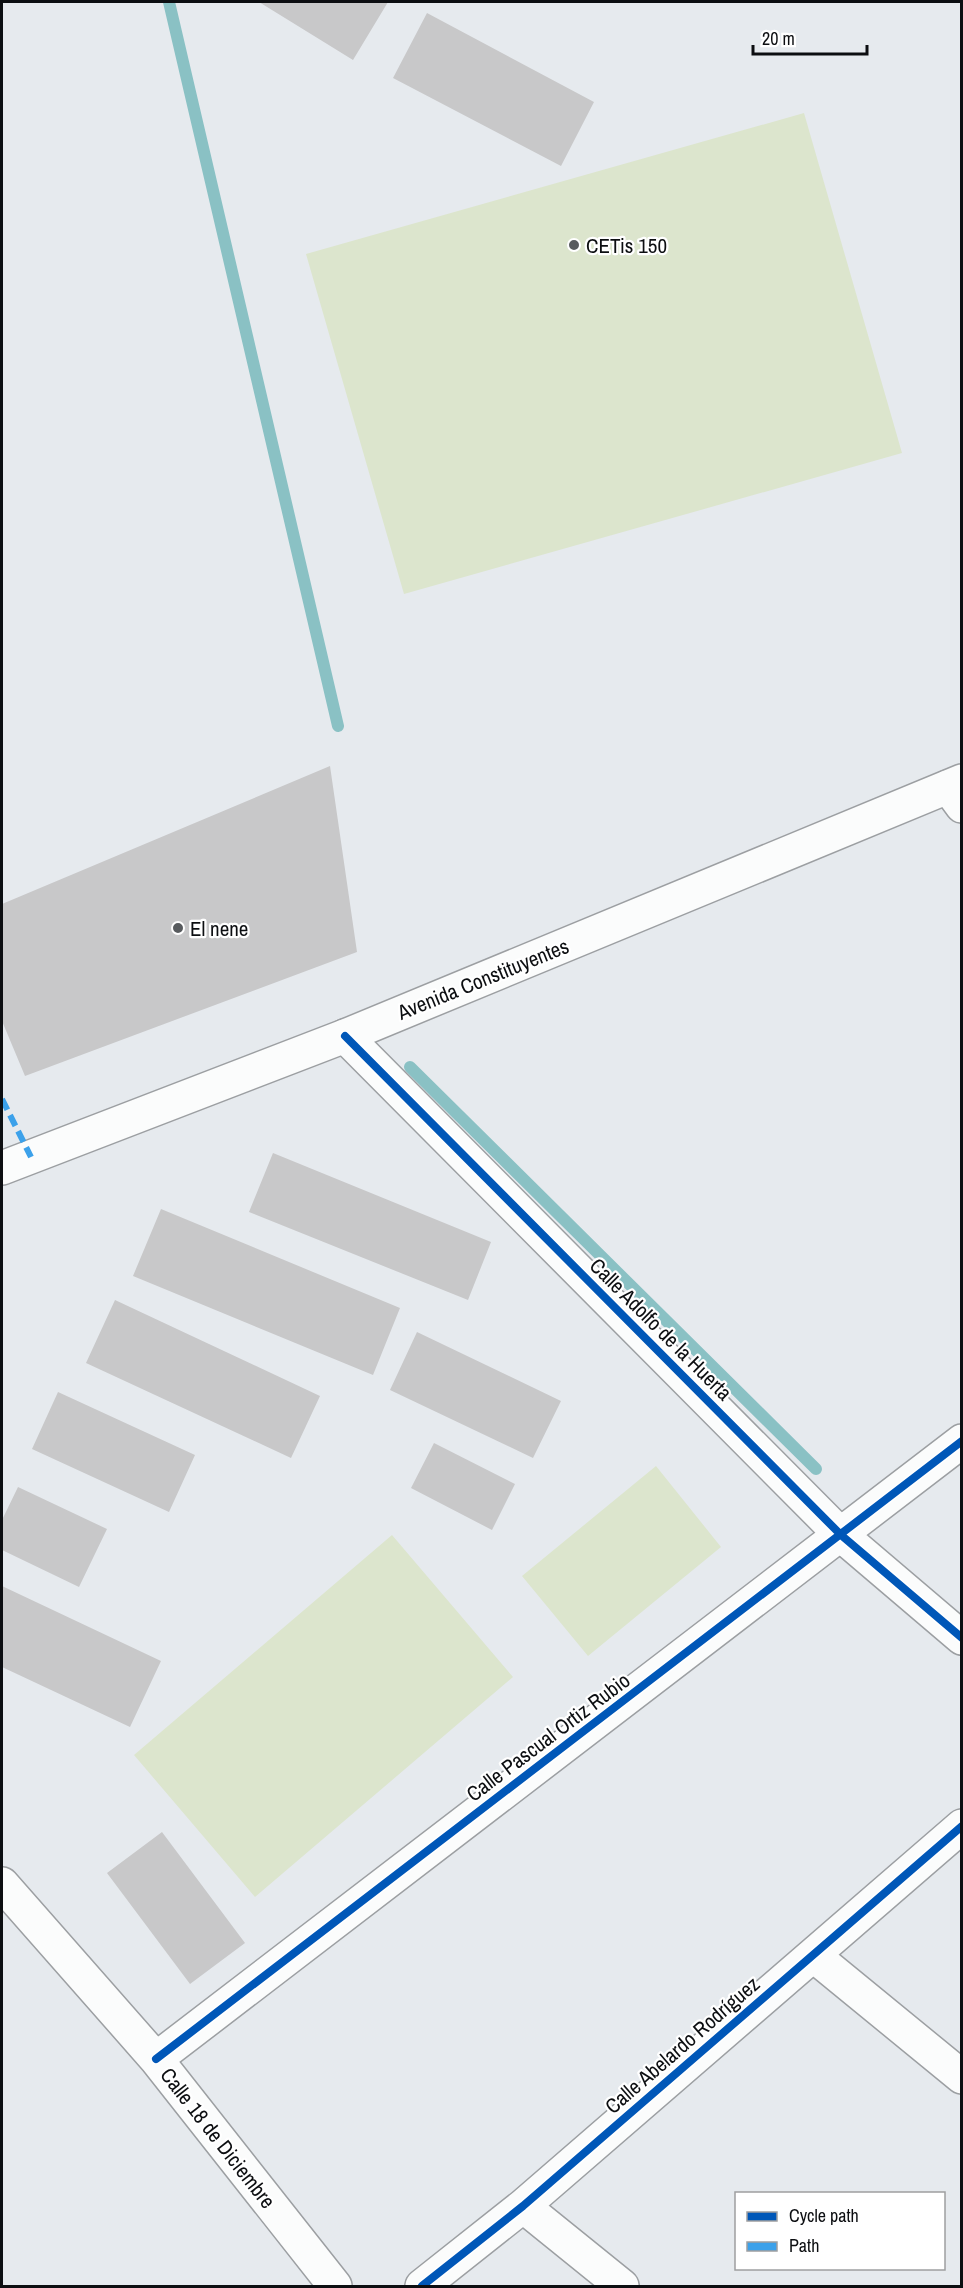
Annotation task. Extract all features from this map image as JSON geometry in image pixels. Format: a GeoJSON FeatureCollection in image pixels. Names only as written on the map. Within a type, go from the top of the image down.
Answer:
{"type":"FeatureCollection","features":[{"type":"Feature","properties":{"kind":"street","name":"Avenida Constituyentes"},"geometry":{"type":"LineString","coordinates":[[2,1168],[345,1036],[957,791]]}},
{"type":"Feature","properties":{"kind":"street","name":"Calle Adolfo de la Huerta"},"geometry":{"type":"LineString","coordinates":[[345,1036],[841,1535],[962,1638]]}},
{"type":"Feature","properties":{"kind":"street","name":"Calle Pascual Ortiz Rubio"},"geometry":{"type":"LineString","coordinates":[[156,2059],[962,1442]]}},
{"type":"Feature","properties":{"kind":"street","name":"Calle Abelardo Rodríguez"},"geometry":{"type":"LineString","coordinates":[[422,2286],[523,2206],[962,1826]]}},
{"type":"Feature","properties":{"kind":"street","name":"Calle 18 de Diciembre"},"geometry":{"type":"LineString","coordinates":[[2,1884],[156,2059],[335,2286]]}},
{"type":"Feature","properties":{"kind":"street"},"geometry":{"type":"LineString","coordinates":[[813,1955],[962,2076]]}},
{"type":"Feature","properties":{"kind":"street"},"geometry":{"type":"LineString","coordinates":[[523,2206],[622,2286]]}},
{"type":"Feature","properties":{"kind":"green space"},"geometry":{"type":"Polygon","coordinates":[[[804,113],[902,453],[404,594],[306,254],[804,113]]]}},
{"type":"Feature","properties":{"kind":"green space"},"geometry":{"type":"Polygon","coordinates":[[[656,1466],[721,1547],[588,1656],[522,1576],[656,1466]]]}},
{"type":"Feature","properties":{"kind":"green space"},"geometry":{"type":"Polygon","coordinates":[[[392,1535],[513,1677],[255,1897],[134,1755],[392,1535]]]}},
{"type":"Feature","properties":{"kind":"building"},"geometry":{"type":"Polygon","coordinates":[[[259,2],[388,2],[353,60],[259,2]]]}},
{"type":"Feature","properties":{"kind":"building"},"geometry":{"type":"Polygon","coordinates":[[[427,13],[594,102],[561,166],[393,78],[427,13]]]}},
{"type":"Feature","properties":{"kind":"building","name":"El nene"},"geometry":{"type":"Polygon","coordinates":[[[330,766],[357,952],[25,1076],[2,1021],[2,904],[330,766]]]}},
{"type":"Feature","properties":{"kind":"building"},"geometry":{"type":"Polygon","coordinates":[[[273,1153],[491,1242],[468,1300],[249,1212],[273,1153]]]}},
{"type":"Feature","properties":{"kind":"building"},"geometry":{"type":"Polygon","coordinates":[[[161,1209],[400,1308],[373,1375],[133,1276],[161,1209]]]}},
{"type":"Feature","properties":{"kind":"building"},"geometry":{"type":"Polygon","coordinates":[[[115,1300],[320,1396],[291,1458],[86,1363],[115,1300]]]}},
{"type":"Feature","properties":{"kind":"building"},"geometry":{"type":"Polygon","coordinates":[[[417,1332],[561,1401],[533,1458],[390,1390],[417,1332]]]}},
{"type":"Feature","properties":{"kind":"building"},"geometry":{"type":"Polygon","coordinates":[[[58,1392],[195,1455],[169,1512],[32,1449],[58,1392]]]}},
{"type":"Feature","properties":{"kind":"building"},"geometry":{"type":"Polygon","coordinates":[[[434,1443],[515,1484],[492,1530],[411,1488],[434,1443]]]}},
{"type":"Feature","properties":{"kind":"building"},"geometry":{"type":"Polygon","coordinates":[[[18,1487],[107,1529],[79,1587],[2,1550],[2,1520],[18,1487]]]}},
{"type":"Feature","properties":{"kind":"building"},"geometry":{"type":"Polygon","coordinates":[[[2,1586],[161,1661],[130,1727],[2,1667],[2,1586]]]}},
{"type":"Feature","properties":{"kind":"building"},"geometry":{"type":"Polygon","coordinates":[[[162,1832],[245,1943],[190,1984],[107,1873],[162,1832]]]}},
{"type":"Feature","properties":{"kind":"waterway"},"geometry":{"type":"LineString","coordinates":[[169,2],[338,726]]}},
{"type":"Feature","properties":{"kind":"waterway"},"geometry":{"type":"LineString","coordinates":[[410,1067],[816,1469]]}},
{"type":"Feature","properties":{"kind":"marked path"},"geometry":{"type":"LineString","coordinates":[[2,1099],[31,1157]]}},
{"type":"Feature","properties":{"kind":"cycle path"},"geometry":{"type":"LineString","coordinates":[[345,1036],[841,1535],[962,1638]]}},
{"type":"Feature","properties":{"kind":"cycle path"},"geometry":{"type":"LineString","coordinates":[[156,2059],[962,1441]]}},
{"type":"Feature","properties":{"kind":"cycle path"},"geometry":{"type":"LineString","coordinates":[[422,2286],[523,2206],[962,1826]]}},
{"type":"Feature","properties":{"kind":"place","name":"CETis 150"},"geometry":{"type":"Point","coordinates":[574,245]}},
{"type":"Feature","properties":{"kind":"place","name":"El nene"},"geometry":{"type":"Point","coordinates":[178,928]}}]}
